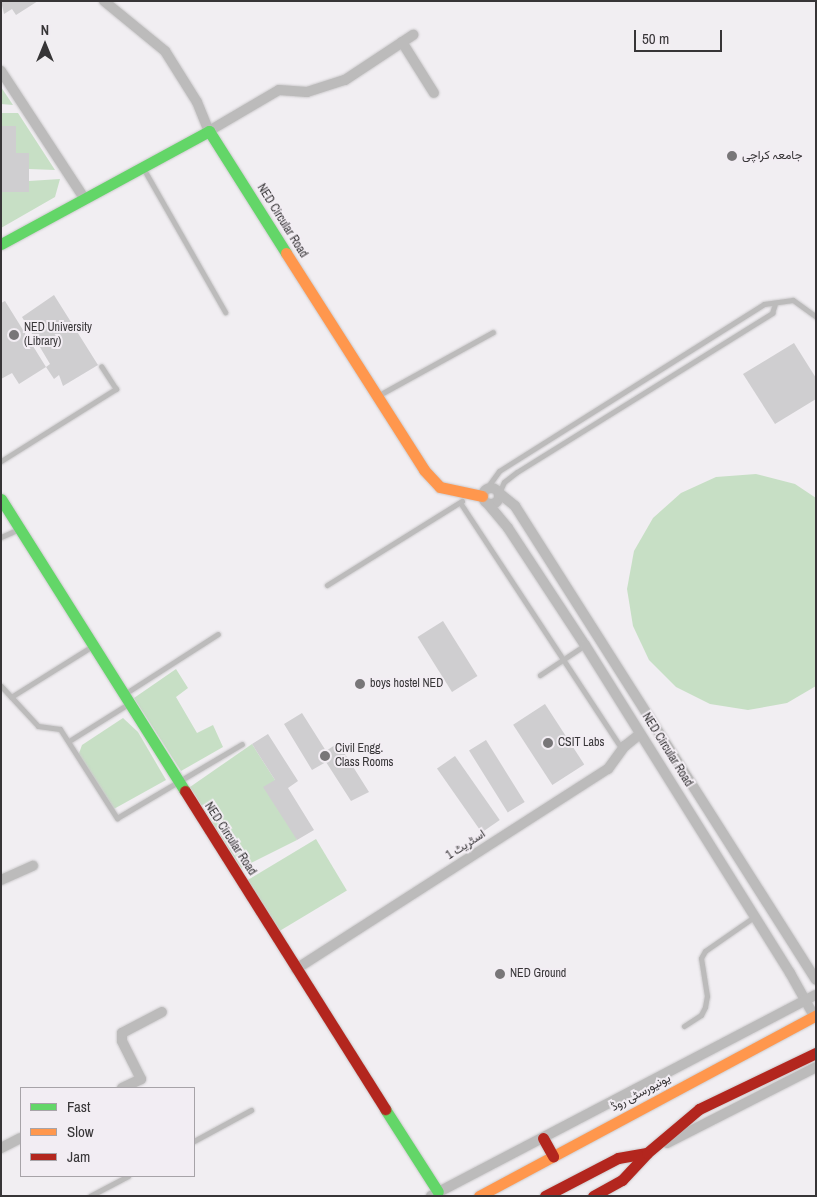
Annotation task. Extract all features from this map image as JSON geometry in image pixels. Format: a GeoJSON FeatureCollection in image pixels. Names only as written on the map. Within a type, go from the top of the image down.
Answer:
{"type":"FeatureCollection","features":[{"type":"Feature","properties":{"kind":"street"},"geometry":{"type":"LineString","coordinates":[[104,1],[165,51],[197,102],[209,131]]}},
{"type":"Feature","properties":{"kind":"street"},"geometry":{"type":"LineString","coordinates":[[1,244],[143,168],[279,90],[307,92],[345,80],[413,35]]}},
{"type":"Feature","properties":{"kind":"street"},"geometry":{"type":"LineString","coordinates":[[402,42],[434,94]]}},
{"type":"Feature","properties":{"kind":"street"},"geometry":{"type":"LineString","coordinates":[[1,71],[84,198]]}},
{"type":"Feature","properties":{"kind":"street","name":"NED Circular Road"},"geometry":{"type":"LineString","coordinates":[[209,131],[377,396],[432,479],[440,487],[462,499],[486,496],[508,528],[585,645],[755,917],[811,998],[815,1016]]}},
{"type":"Feature","properties":{"kind":"street"},"geometry":{"type":"LineString","coordinates":[[493,488],[499,493],[496,503],[486,496],[493,488]]}},
{"type":"Feature","properties":{"kind":"street","name":"NED Circular Road"},"geometry":{"type":"LineString","coordinates":[[499,493],[515,506],[816,980]]}},
{"type":"Feature","properties":{"kind":"street","name":"NED Circular Road"},"geometry":{"type":"LineString","coordinates":[[1,499],[96,645],[178,783],[296,969],[434,1194]]}},
{"type":"Feature","properties":{"kind":"street","name":"اسٹریٹ 1"},"geometry":{"type":"LineString","coordinates":[[296,969],[608,769],[640,734]]}},
{"type":"Feature","properties":{"kind":"street"},"geometry":{"type":"LineString","coordinates":[[1,880],[33,866]]}},
{"type":"Feature","properties":{"kind":"street"},"geometry":{"type":"LineString","coordinates":[[434,1194],[811,998]]}},
{"type":"Feature","properties":{"kind":"street"},"geometry":{"type":"LineString","coordinates":[[124,1087],[141,1079],[122,1041],[122,1033],[162,1012]]}},
{"type":"Feature","properties":{"kind":"street","name":"یونیورسٹی روڈ"},"geometry":{"type":"LineString","coordinates":[[479,1196],[815,1016]]}},
{"type":"Feature","properties":{"kind":"street"},"geometry":{"type":"LineString","coordinates":[[593,1196],[622,1180],[647,1153],[699,1109],[816,1053]]}},
{"type":"Feature","properties":{"kind":"street"},"geometry":{"type":"LineString","coordinates":[[545,1196],[618,1158],[647,1153],[816,1067]]}},
{"type":"Feature","properties":{"kind":"street"},"geometry":{"type":"LineString","coordinates":[[1,1148],[20,1138]]}},
{"type":"Feature","properties":{"kind":"street"},"geometry":{"type":"LineString","coordinates":[[543,1138],[554,1156]]}},
{"type":"Feature","properties":{"kind":"lane"},"geometry":{"type":"LineString","coordinates":[[143,168],[225,312]]}},
{"type":"Feature","properties":{"kind":"lane"},"geometry":{"type":"LineString","coordinates":[[486,496],[499,471],[764,304],[793,300],[816,317]]}},
{"type":"Feature","properties":{"kind":"lane"},"geometry":{"type":"LineString","coordinates":[[499,493],[504,482],[517,472],[772,313],[774,304]]}},
{"type":"Feature","properties":{"kind":"lane"},"geometry":{"type":"LineString","coordinates":[[377,396],[493,332]]}},
{"type":"Feature","properties":{"kind":"lane"},"geometry":{"type":"LineString","coordinates":[[1,461],[116,389],[101,366]]}},
{"type":"Feature","properties":{"kind":"lane"},"geometry":{"type":"LineString","coordinates":[[327,585],[462,499],[623,751]]}},
{"type":"Feature","properties":{"kind":"lane"},"geometry":{"type":"LineString","coordinates":[[1,537],[19,528]]}},
{"type":"Feature","properties":{"kind":"lane"},"geometry":{"type":"LineString","coordinates":[[69,741],[218,634]]}},
{"type":"Feature","properties":{"kind":"lane"},"geometry":{"type":"LineString","coordinates":[[11,697],[96,645]]}},
{"type":"Feature","properties":{"kind":"lane"},"geometry":{"type":"LineString","coordinates":[[540,675],[585,645]]}},
{"type":"Feature","properties":{"kind":"lane"},"geometry":{"type":"LineString","coordinates":[[1,686],[38,726],[60,729],[117,818],[242,744]]}},
{"type":"Feature","properties":{"kind":"lane"},"geometry":{"type":"LineString","coordinates":[[684,1026],[701,1015],[705,1007],[706,996],[701,958],[705,951],[755,917]]}},
{"type":"Feature","properties":{"kind":"lane"},"geometry":{"type":"LineString","coordinates":[[195,1140],[251,1110]]}},
{"type":"Feature","properties":{"kind":"lane"},"geometry":{"type":"LineString","coordinates":[[90,1196],[126,1177]]}},
{"type":"Feature","properties":{"kind":"green space"},"geometry":{"type":"Polygon","coordinates":[[[1,87],[13,105],[1,104],[1,87]]]}},
{"type":"Feature","properties":{"kind":"green space"},"geometry":{"type":"Polygon","coordinates":[[[1,113],[18,113],[55,170],[29,169],[29,153],[16,153],[15,126],[1,126],[1,113]]]}},
{"type":"Feature","properties":{"kind":"green space"},"geometry":{"type":"Polygon","coordinates":[[[60,179],[55,197],[1,228],[1,192],[29,192],[29,181],[60,179]]]}},
{"type":"Feature","properties":{"kind":"green space"},"geometry":{"type":"Polygon","coordinates":[[[756,474],[795,484],[816,498],[816,686],[787,703],[748,710],[710,704],[676,687],[649,660],[633,626],[627,589],[634,551],[653,518],[681,493],[716,477],[756,474]]]}},
{"type":"Feature","properties":{"kind":"green space"},"geometry":{"type":"Polygon","coordinates":[[[176,669],[188,688],[176,697],[197,733],[213,725],[223,747],[181,771],[134,698],[176,669]]]}},
{"type":"Feature","properties":{"kind":"green space"},"geometry":{"type":"Polygon","coordinates":[[[123,718],[138,732],[166,780],[112,810],[78,756],[82,745],[123,718]]]}},
{"type":"Feature","properties":{"kind":"green space"},"geometry":{"type":"Polygon","coordinates":[[[252,744],[275,780],[297,840],[241,868],[190,787],[252,744]]]}},
{"type":"Feature","properties":{"kind":"green space"},"geometry":{"type":"Polygon","coordinates":[[[316,839],[347,890],[277,932],[247,881],[316,839]]]}},
{"type":"Feature","properties":{"kind":"building"},"geometry":{"type":"Polygon","coordinates":[[[1,1],[38,1],[16,15],[12,9],[4,14],[1,1]]]}},
{"type":"Feature","properties":{"kind":"building"},"geometry":{"type":"Polygon","coordinates":[[[1,126],[16,126],[16,153],[29,153],[29,192],[1,192],[1,126]]]}},
{"type":"Feature","properties":{"kind":"building"},"geometry":{"type":"Polygon","coordinates":[[[54,295],[98,365],[63,386],[59,375],[54,379],[46,367],[50,364],[22,317],[54,295]]]}},
{"type":"Feature","properties":{"kind":"building","name":"NED University (Library)"},"geometry":{"type":"Polygon","coordinates":[[[5,301],[46,367],[19,384],[12,373],[1,379],[1,303],[5,301]]]}},
{"type":"Feature","properties":{"kind":"building"},"geometry":{"type":"Polygon","coordinates":[[[794,343],[816,378],[816,399],[775,424],[743,374],[794,343]]]}},
{"type":"Feature","properties":{"kind":"building"},"geometry":{"type":"Polygon","coordinates":[[[443,621],[477,676],[452,692],[418,637],[443,621]]]}},
{"type":"Feature","properties":{"kind":"building","name":"CSIT Labs"},"geometry":{"type":"Polygon","coordinates":[[[545,704],[584,764],[552,785],[513,725],[545,704]]]}},
{"type":"Feature","properties":{"kind":"building","name":"Civil Engg. Class Rooms"},"geometry":{"type":"Polygon","coordinates":[[[302,713],[326,751],[338,743],[369,792],[351,801],[326,762],[312,770],[284,724],[302,713]]]}},
{"type":"Feature","properties":{"kind":"building"},"geometry":{"type":"Polygon","coordinates":[[[268,734],[298,781],[288,788],[314,830],[297,840],[263,787],[275,780],[252,744],[268,734]]]}},
{"type":"Feature","properties":{"kind":"building"},"geometry":{"type":"Polygon","coordinates":[[[486,740],[525,802],[508,813],[469,751],[486,740]]]}},
{"type":"Feature","properties":{"kind":"building"},"geometry":{"type":"Polygon","coordinates":[[[455,756],[500,820],[482,833],[437,769],[455,756]]]}},
{"type":"Feature","properties":{"kind":"traffic: fast"},"geometry":{"type":"LineString","coordinates":[[1,244],[209,131],[286,253]]}},
{"type":"Feature","properties":{"kind":"traffic: fast"},"geometry":{"type":"LineString","coordinates":[[1,499],[185,791]]}},
{"type":"Feature","properties":{"kind":"traffic: fast"},"geometry":{"type":"LineString","coordinates":[[385,1109],[438,1192]]}},
{"type":"Feature","properties":{"kind":"traffic: slow"},"geometry":{"type":"LineString","coordinates":[[286,253],[424,470],[440,487],[482,496]]}},
{"type":"Feature","properties":{"kind":"traffic: slow"},"geometry":{"type":"LineString","coordinates":[[479,1196],[816,1015]]}},
{"type":"Feature","properties":{"kind":"traffic: jam"},"geometry":{"type":"LineString","coordinates":[[185,791],[385,1109]]}},
{"type":"Feature","properties":{"kind":"traffic: jam"},"geometry":{"type":"LineString","coordinates":[[593,1196],[622,1180],[647,1153],[699,1109],[816,1053]]}},
{"type":"Feature","properties":{"kind":"traffic: jam"},"geometry":{"type":"LineString","coordinates":[[543,1138],[553,1156]]}},
{"type":"Feature","properties":{"kind":"traffic: jam"},"geometry":{"type":"LineString","coordinates":[[545,1196],[618,1158],[647,1153]]}},
{"type":"Feature","properties":{"kind":"place","name":"جامعہ کراچی"},"geometry":{"type":"Point","coordinates":[732,156]}},
{"type":"Feature","properties":{"kind":"place","name":"NED University (Library)"},"geometry":{"type":"Point","coordinates":[14,335]}},
{"type":"Feature","properties":{"kind":"place","name":"boys hostel NED"},"geometry":{"type":"Point","coordinates":[360,684]}},
{"type":"Feature","properties":{"kind":"place","name":"CSIT Labs"},"geometry":{"type":"Point","coordinates":[548,743]}},
{"type":"Feature","properties":{"kind":"place","name":"Civil Engg. Class Rooms"},"geometry":{"type":"Point","coordinates":[325,756]}},
{"type":"Feature","properties":{"kind":"place","name":"NED Ground"},"geometry":{"type":"Point","coordinates":[500,974]}}]}
